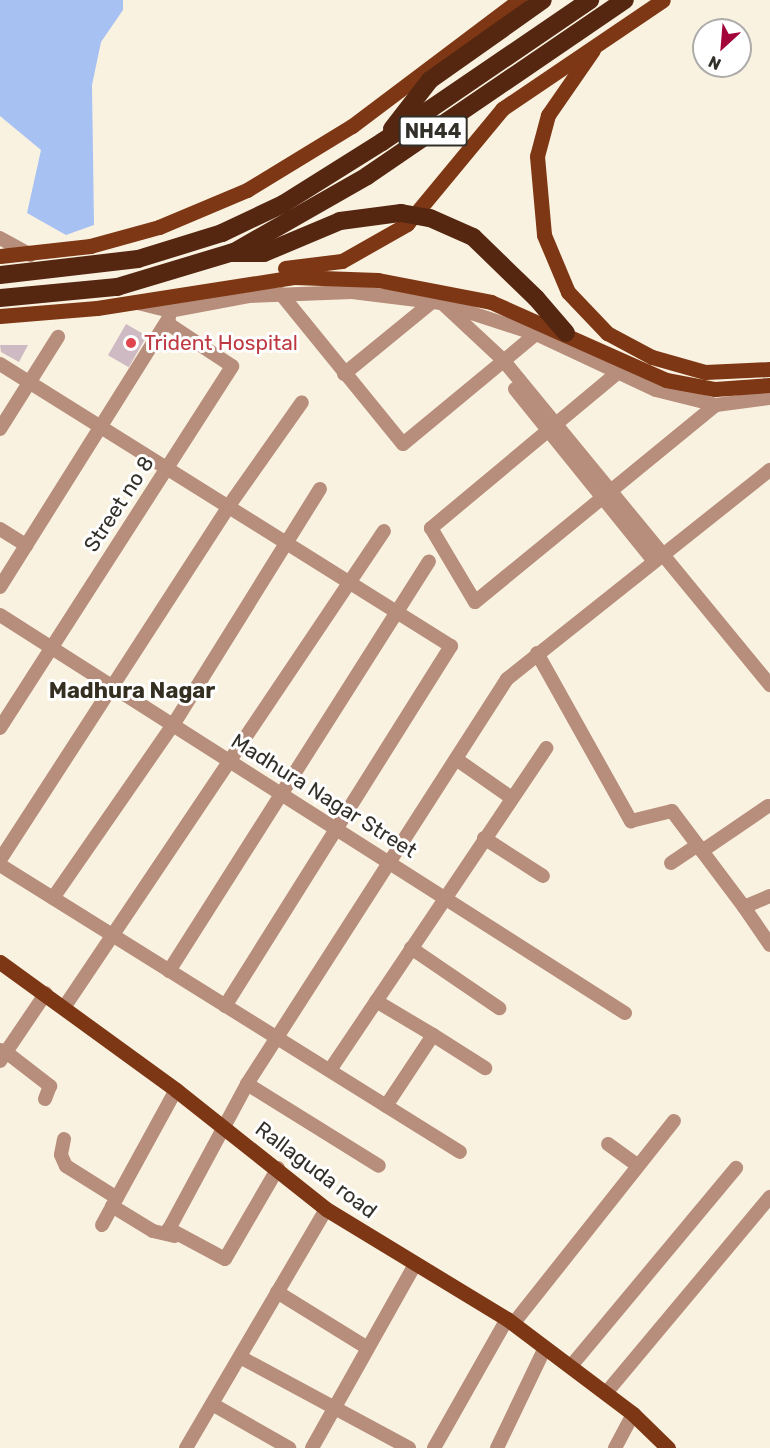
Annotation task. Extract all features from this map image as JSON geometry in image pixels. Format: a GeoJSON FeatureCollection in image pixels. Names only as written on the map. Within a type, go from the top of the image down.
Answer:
{"type":"FeatureCollection","features":[{"type":"Feature","properties":{"kind":"highway"},"geometry":{"type":"LineString","coordinates":[[382,142],[430,80],[543,0]]}},
{"type":"Feature","properties":{"kind":"highway","name":"NH44"},"geometry":{"type":"LineString","coordinates":[[0,275],[138,259],[222,233],[283,204],[382,142],[590,0]]}},
{"type":"Feature","properties":{"kind":"highway","name":"NH44"},"geometry":{"type":"LineString","coordinates":[[0,298],[117,287],[231,253],[367,176],[625,0]]}},
{"type":"Feature","properties":{"kind":"highway"},"geometry":{"type":"LineString","coordinates":[[231,253],[264,254],[340,221],[400,213],[430,218],[473,237],[536,298],[566,333]]}},
{"type":"Feature","properties":{"kind":"main road"},"geometry":{"type":"LineString","coordinates":[[0,256],[31,255],[159,227],[247,190],[352,126],[519,0]]}},
{"type":"Feature","properties":{"kind":"main road"},"geometry":{"type":"LineString","coordinates":[[136,302],[164,289],[342,261],[378,243],[407,224],[432,197],[482,126],[605,35],[663,0]]}},
{"type":"Feature","properties":{"kind":"main road"},"geometry":{"type":"LineString","coordinates":[[605,35],[560,94],[541,135],[538,206],[555,267],[588,316],[627,346],[705,372],[770,369]]}},
{"type":"Feature","properties":{"kind":"main road"},"geometry":{"type":"LineString","coordinates":[[0,316],[136,302],[294,277],[378,280],[491,302],[566,333],[666,380],[716,389],[770,385]]}},
{"type":"Feature","properties":{"kind":"main road","name":"Rallaguda road"},"geometry":{"type":"LineString","coordinates":[[0,963],[65,1006],[224,1126],[326,1209],[414,1266],[510,1322],[571,1366],[633,1414],[668,1448]]}},
{"type":"Feature","properties":{"kind":"street"},"geometry":{"type":"LineString","coordinates":[[0,238],[31,255]]}},
{"type":"Feature","properties":{"kind":"street"},"geometry":{"type":"LineString","coordinates":[[136,302],[170,318],[281,294],[352,292],[437,302],[536,334],[616,374],[716,405],[770,398]]}},
{"type":"Feature","properties":{"kind":"street"},"geometry":{"type":"LineString","coordinates":[[281,294],[402,444],[536,334]]}},
{"type":"Feature","properties":{"kind":"street"},"geometry":{"type":"LineString","coordinates":[[437,302],[500,362],[656,556],[770,685]]}},
{"type":"Feature","properties":{"kind":"street"},"geometry":{"type":"LineString","coordinates":[[345,374],[437,302]]}},
{"type":"Feature","properties":{"kind":"street"},"geometry":{"type":"LineString","coordinates":[[0,587],[104,429],[170,318]]}},
{"type":"Feature","properties":{"kind":"street","name":"Street no 8"},"geometry":{"type":"LineString","coordinates":[[0,728],[232,366],[170,318]]}},
{"type":"Feature","properties":{"kind":"street"},"geometry":{"type":"LineString","coordinates":[[0,429],[58,337]]}},
{"type":"Feature","properties":{"kind":"street"},"geometry":{"type":"LineString","coordinates":[[0,364],[451,646],[338,831],[225,1006]]}},
{"type":"Feature","properties":{"kind":"street"},"geometry":{"type":"LineString","coordinates":[[616,374],[431,528],[475,602],[716,405]]}},
{"type":"Feature","properties":{"kind":"street"},"geometry":{"type":"LineString","coordinates":[[0,860],[228,507],[302,402]]}},
{"type":"Feature","properties":{"kind":"street"},"geometry":{"type":"LineString","coordinates":[[174,1236],[171,1223],[247,1084],[507,679],[656,556],[770,471]]}},
{"type":"Feature","properties":{"kind":"street"},"geometry":{"type":"LineString","coordinates":[[53,898],[173,725],[320,489]]}},
{"type":"Feature","properties":{"kind":"street"},"geometry":{"type":"LineString","coordinates":[[0,529],[26,545]]}},
{"type":"Feature","properties":{"kind":"street"},"geometry":{"type":"LineString","coordinates":[[65,1006],[384,531]]}},
{"type":"Feature","properties":{"kind":"street"},"geometry":{"type":"LineString","coordinates":[[169,970],[395,611],[429,561]]}},
{"type":"Feature","properties":{"kind":"street","name":"Madhura Nagar Street"},"geometry":{"type":"LineString","coordinates":[[0,615],[625,1013]]}},
{"type":"Feature","properties":{"kind":"street"},"geometry":{"type":"LineString","coordinates":[[537,653],[631,821],[639,823],[668,809],[700,848],[770,945]]}},
{"type":"Feature","properties":{"kind":"street"},"geometry":{"type":"LineString","coordinates":[[330,1070],[546,748]]}},
{"type":"Feature","properties":{"kind":"street"},"geometry":{"type":"LineString","coordinates":[[456,759],[512,798]]}},
{"type":"Feature","properties":{"kind":"street"},"geometry":{"type":"LineString","coordinates":[[671,862],[700,848],[768,806]]}},
{"type":"Feature","properties":{"kind":"street"},"geometry":{"type":"LineString","coordinates":[[484,838],[543,876]]}},
{"type":"Feature","properties":{"kind":"street"},"geometry":{"type":"LineString","coordinates":[[0,865],[460,1152]]}},
{"type":"Feature","properties":{"kind":"street"},"geometry":{"type":"LineString","coordinates":[[744,907],[770,896]]}},
{"type":"Feature","properties":{"kind":"street"},"geometry":{"type":"LineString","coordinates":[[411,948],[499,1008]]}},
{"type":"Feature","properties":{"kind":"street"},"geometry":{"type":"LineString","coordinates":[[45,1099],[50,1086],[2,1054],[46,993]]}},
{"type":"Feature","properties":{"kind":"street"},"geometry":{"type":"LineString","coordinates":[[376,1001],[485,1068]]}},
{"type":"Feature","properties":{"kind":"street"},"geometry":{"type":"LineString","coordinates":[[386,1106],[433,1035]]}},
{"type":"Feature","properties":{"kind":"street"},"geometry":{"type":"LineString","coordinates":[[247,1084],[379,1166]]}},
{"type":"Feature","properties":{"kind":"street"},"geometry":{"type":"LineString","coordinates":[[102,1225],[176,1090]]}},
{"type":"Feature","properties":{"kind":"street"},"geometry":{"type":"LineString","coordinates":[[434,1448],[510,1322],[674,1120]]}},
{"type":"Feature","properties":{"kind":"street"},"geometry":{"type":"LineString","coordinates":[[64,1139],[61,1155],[66,1166],[153,1231],[174,1236],[225,1258],[278,1168]]}},
{"type":"Feature","properties":{"kind":"street"},"geometry":{"type":"LineString","coordinates":[[608,1144],[638,1166]]}},
{"type":"Feature","properties":{"kind":"street"},"geometry":{"type":"LineString","coordinates":[[571,1366],[736,1168]]}},
{"type":"Feature","properties":{"kind":"street"},"geometry":{"type":"LineString","coordinates":[[606,1393],[770,1197]]}},
{"type":"Feature","properties":{"kind":"street"},"geometry":{"type":"LineString","coordinates":[[186,1448],[326,1209]]}},
{"type":"Feature","properties":{"kind":"street"},"geometry":{"type":"LineString","coordinates":[[312,1448],[366,1347],[414,1266]]}},
{"type":"Feature","properties":{"kind":"street"},"geometry":{"type":"LineString","coordinates":[[277,1292],[366,1347]]}},
{"type":"Feature","properties":{"kind":"street"},"geometry":{"type":"LineString","coordinates":[[497,1448],[545,1348]]}},
{"type":"Feature","properties":{"kind":"street"},"geometry":{"type":"LineString","coordinates":[[240,1357],[332,1410],[409,1448]]}},
{"type":"Feature","properties":{"kind":"street"},"geometry":{"type":"LineString","coordinates":[[212,1404],[290,1448]]}},
{"type":"Feature","properties":{"kind":"street"},"geometry":{"type":"LineString","coordinates":[[615,1448],[633,1414]]}},
{"type":"Feature","properties":{"kind":"water"},"geometry":{"type":"Polygon","coordinates":[[[0,0],[123,0],[123,10],[101,42],[92,85],[94,225],[66,235],[27,213],[41,150],[0,116],[0,0]]]}},
{"type":"Feature","properties":{"kind":"building"},"geometry":{"type":"Polygon","coordinates":[[[126,324],[147,336],[129,367],[108,355],[126,324]]]}},
{"type":"Feature","properties":{"kind":"building"},"geometry":{"type":"Polygon","coordinates":[[[0,345],[28,345],[19,362],[1,352],[0,345]]]}},
{"type":"Feature","properties":{"kind":"place","name":"Trident Hospital"},"geometry":{"type":"Point","coordinates":[131,343]}},
{"type":"Feature","properties":{"kind":"district","name":"Madhura Nagar"},"geometry":{"type":"Point","coordinates":[132,691]}}]}
